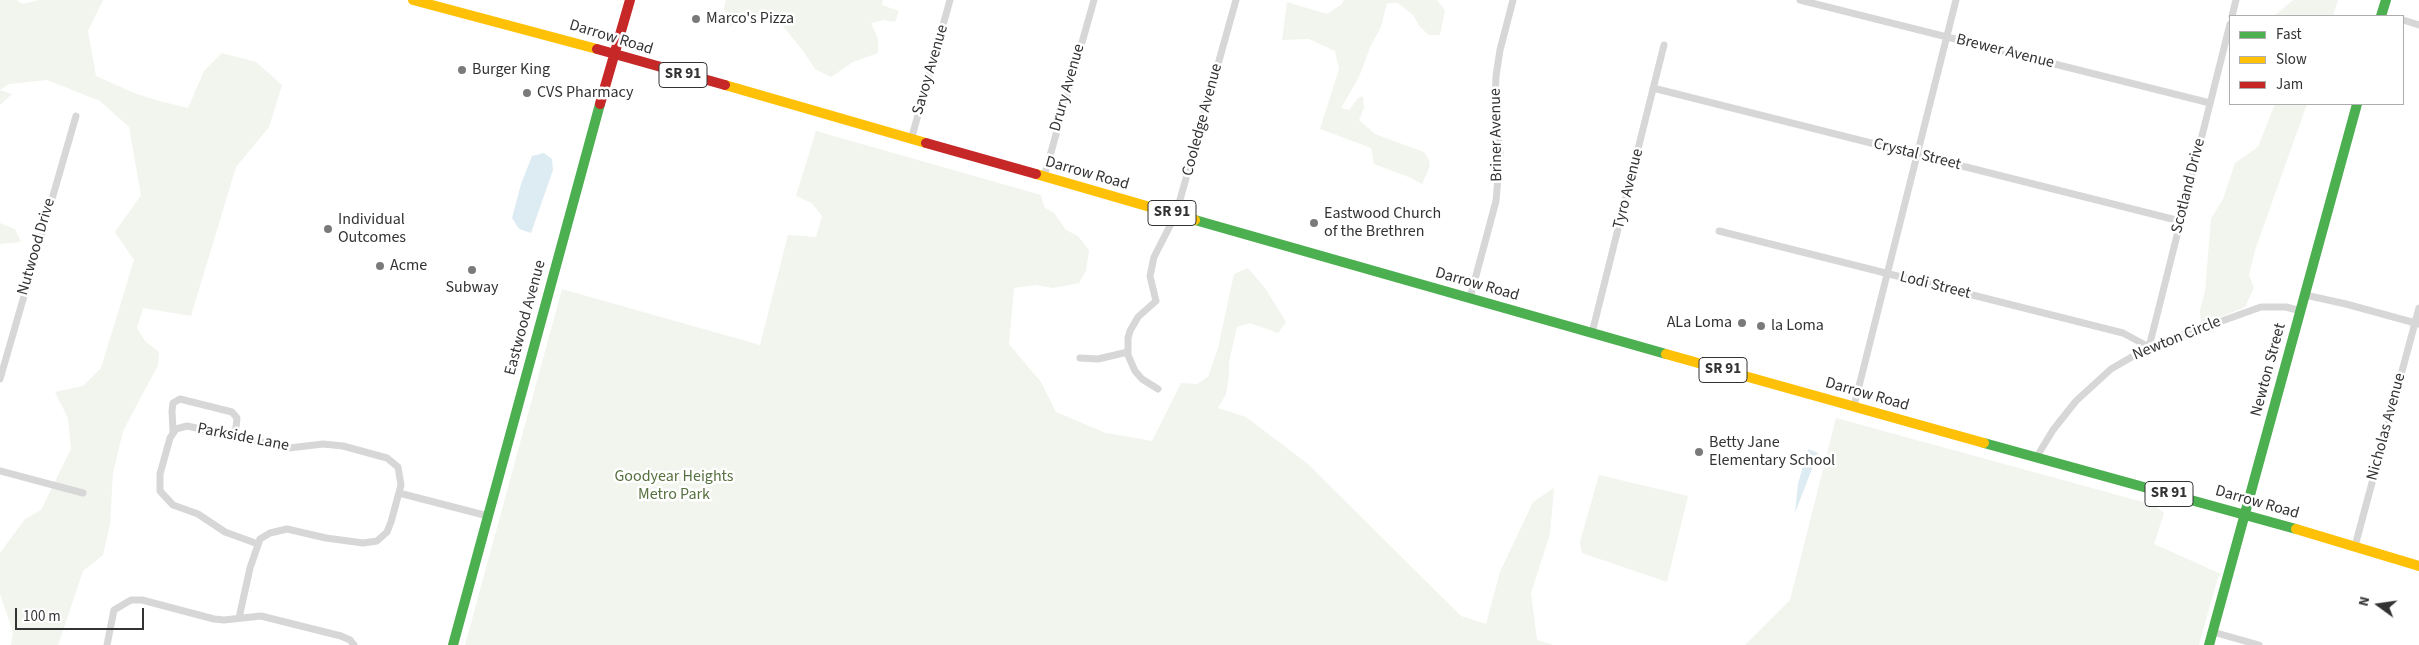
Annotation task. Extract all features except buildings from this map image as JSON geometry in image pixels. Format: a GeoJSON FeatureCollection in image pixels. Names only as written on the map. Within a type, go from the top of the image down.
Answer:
{"type":"FeatureCollection","features":[{"type":"Feature","properties":{"kind":"main road","name":"Darrow Road"},"geometry":{"type":"LineString","coordinates":[[414,0],[527,29],[615,56],[1592,333],[2036,458],[2245,514],[2419,566]]}},
{"type":"Feature","properties":{"kind":"main road","name":"Eastwood Avenue"},"geometry":{"type":"LineString","coordinates":[[453,645],[570,210],[630,0]]}},
{"type":"Feature","properties":{"kind":"main road"},"geometry":{"type":"LineString","coordinates":[[2384,15],[2386,0]]}},
{"type":"Feature","properties":{"kind":"main road","name":"Newton Street"},"geometry":{"type":"LineString","coordinates":[[2209,645],[2357,105]]}},
{"type":"Feature","properties":{"kind":"street","name":"Savoy Avenue"},"geometry":{"type":"LineString","coordinates":[[911,140],[950,0]]}},
{"type":"Feature","properties":{"kind":"street","name":"Drury Avenue"},"geometry":{"type":"LineString","coordinates":[[1044,177],[1094,0]]}},
{"type":"Feature","properties":{"kind":"street","name":"Cooledge Avenue"},"geometry":{"type":"LineString","coordinates":[[1128,352],[1128,338],[1133,324],[1156,301],[1151,283],[1151,270],[1156,250],[1176,214],[1236,0]]}},
{"type":"Feature","properties":{"kind":"street","name":"Briner Avenue"},"geometry":{"type":"LineString","coordinates":[[1470,298],[1496,201],[1500,154],[1496,76],[1500,50],[1513,0]]}},
{"type":"Feature","properties":{"kind":"street","name":"Brewer Avenue"},"geometry":{"type":"LineString","coordinates":[[1800,0],[2210,103]]}},
{"type":"Feature","properties":{"kind":"street"},"geometry":{"type":"LineString","coordinates":[[1854,406],[1956,0]]}},
{"type":"Feature","properties":{"kind":"street"},"geometry":{"type":"LineString","coordinates":[[2232,15],[2236,0]]}},
{"type":"Feature","properties":{"kind":"street"},"geometry":{"type":"LineString","coordinates":[[2404,20],[2419,25]]}},
{"type":"Feature","properties":{"kind":"street","name":"Scotland Drive"},"geometry":{"type":"LineString","coordinates":[[2149,347],[2229,28]]}},
{"type":"Feature","properties":{"kind":"street","name":"Tyro Avenue"},"geometry":{"type":"LineString","coordinates":[[1592,333],[1664,45]]}},
{"type":"Feature","properties":{"kind":"street","name":"Crystal Street"},"geometry":{"type":"LineString","coordinates":[[1653,88],[2180,221]]}},
{"type":"Feature","properties":{"kind":"street","name":"Nutwood Drive"},"geometry":{"type":"LineString","coordinates":[[0,379],[76,116]]}},
{"type":"Feature","properties":{"kind":"street","name":"Lodi Street"},"geometry":{"type":"LineString","coordinates":[[1719,231],[2123,334],[2149,347]]}},
{"type":"Feature","properties":{"kind":"street"},"geometry":{"type":"LineString","coordinates":[[2305,295],[2417,323]]}},
{"type":"Feature","properties":{"kind":"street","name":"Newton Circle"},"geometry":{"type":"LineString","coordinates":[[2036,458],[2053,430],[2076,402],[2111,369],[2149,347],[2261,307],[2286,307],[2301,311]]}},
{"type":"Feature","properties":{"kind":"street","name":"Nicholas Avenue"},"geometry":{"type":"LineString","coordinates":[[2355,546],[2417,323],[2419,308]]}},
{"type":"Feature","properties":{"kind":"street"},"geometry":{"type":"LineString","coordinates":[[1080,358],[1098,359],[1128,352],[1135,371],[1142,379],[1158,389]]}},
{"type":"Feature","properties":{"kind":"street"},"geometry":{"type":"LineString","coordinates":[[173,431],[173,404],[180,399],[232,412],[237,418],[236,436]]}},
{"type":"Feature","properties":{"kind":"street","name":"Parkside Lane"},"geometry":{"type":"LineString","coordinates":[[187,426],[289,448],[330,444],[387,458],[396,464],[400,472],[399,493],[387,532],[377,541],[363,543],[282,529],[265,535],[258,544],[225,532],[201,515],[174,505],[160,491],[159,478],[173,431],[178,427],[187,426]]}},
{"type":"Feature","properties":{"kind":"street"},"geometry":{"type":"LineString","coordinates":[[0,471],[83,493]]}},
{"type":"Feature","properties":{"kind":"street"},"geometry":{"type":"LineString","coordinates":[[399,493],[488,516]]}},
{"type":"Feature","properties":{"kind":"street"},"geometry":{"type":"LineString","coordinates":[[239,618],[258,544]]}},
{"type":"Feature","properties":{"kind":"street"},"geometry":{"type":"LineString","coordinates":[[107,645],[114,610],[131,600],[142,600],[214,619],[224,620],[261,616],[341,636],[350,640],[354,645]]}},
{"type":"Feature","properties":{"kind":"street"},"geometry":{"type":"LineString","coordinates":[[2213,632],[2259,645]]}},
{"type":"Feature","properties":{"kind":"green space"},"geometry":{"type":"Polygon","coordinates":[[[0,0],[17,0],[22,4],[39,0],[103,0],[88,31],[96,76],[134,93],[159,101],[188,108],[204,71],[222,53],[256,62],[282,85],[269,127],[236,167],[191,316],[143,308],[137,328],[145,341],[159,352],[158,365],[123,431],[113,473],[110,524],[103,555],[83,571],[58,645],[11,645],[13,632],[0,594],[0,553],[25,519],[41,510],[71,449],[68,418],[55,392],[83,386],[101,368],[134,260],[115,232],[141,195],[129,127],[100,101],[47,80],[9,84],[0,90],[0,0]]]}},
{"type":"Feature","properties":{"kind":"green space"},"geometry":{"type":"Polygon","coordinates":[[[726,0],[883,0],[882,5],[899,11],[895,22],[883,20],[871,23],[878,39],[878,53],[853,62],[831,77],[815,69],[778,20],[752,20],[730,26],[724,8],[726,0]]]}},
{"type":"Feature","properties":{"kind":"green space"},"geometry":{"type":"Polygon","coordinates":[[[1344,0],[1437,0],[1445,10],[1440,35],[1429,35],[1420,27],[1413,15],[1398,3],[1387,3],[1381,27],[1371,45],[1359,77],[1341,108],[1349,110],[1358,98],[1363,96],[1364,108],[1359,120],[1375,134],[1424,152],[1430,166],[1422,184],[1374,164],[1371,148],[1320,129],[1339,69],[1335,51],[1309,39],[1282,40],[1287,2],[1327,14],[1342,4],[1344,0]]]}},
{"type":"Feature","properties":{"kind":"green space"},"geometry":{"type":"Polygon","coordinates":[[[2293,0],[2338,0],[2333,15],[2275,15],[2293,0]]]}},
{"type":"Feature","properties":{"kind":"green space"},"geometry":{"type":"Polygon","coordinates":[[[0,90],[12,94],[0,105],[0,90]]]}},
{"type":"Feature","properties":{"kind":"green space"},"geometry":{"type":"Polygon","coordinates":[[[2275,105],[2307,105],[2255,250],[2249,275],[2254,288],[2245,307],[2201,325],[2200,310],[2205,291],[2211,219],[2223,199],[2235,163],[2258,147],[2275,105]]]}},
{"type":"Feature","properties":{"kind":"green space","name":"Goodyear Heights Metro Park"},"geometry":{"type":"Polygon","coordinates":[[[816,131],[1041,195],[1044,207],[1054,213],[1066,230],[1078,236],[1089,250],[1086,271],[1079,283],[1053,288],[1037,285],[1014,288],[1009,344],[1041,382],[1056,412],[1106,433],[1152,441],[1181,383],[1197,384],[1208,377],[1218,348],[1234,274],[1248,268],[1265,288],[1286,322],[1278,333],[1250,323],[1237,327],[1229,362],[1226,394],[1218,408],[1246,417],[1308,464],[1461,616],[1486,624],[1500,572],[1533,502],[1554,488],[1550,534],[1531,593],[1537,640],[1553,645],[465,645],[562,289],[760,345],[788,235],[816,237],[822,216],[812,203],[796,196],[816,131]]]}},
{"type":"Feature","properties":{"kind":"green space"},"geometry":{"type":"Polygon","coordinates":[[[0,223],[15,229],[21,242],[0,244],[0,223]]]}},
{"type":"Feature","properties":{"kind":"green space"},"geometry":{"type":"Polygon","coordinates":[[[1836,418],[2154,505],[2164,513],[2154,544],[2221,574],[2218,577],[2199,645],[1745,645],[1790,600],[1836,418]]]}},
{"type":"Feature","properties":{"kind":"green space"},"geometry":{"type":"Polygon","coordinates":[[[1599,475],[1688,496],[1667,582],[1582,553],[1580,542],[1599,475]]]}},
{"type":"Feature","properties":{"kind":"shaded area"},"geometry":{"type":"Polygon","coordinates":[[[544,153],[552,159],[553,170],[531,233],[519,229],[512,218],[521,184],[532,156],[544,153]]]}},
{"type":"Feature","properties":{"kind":"shaded area"},"geometry":{"type":"Polygon","coordinates":[[[1808,449],[1818,453],[1795,513],[1798,484],[1808,449]]]}},
{"type":"Feature","properties":{"kind":"traffic: fast"},"geometry":{"type":"LineString","coordinates":[[2381,15],[2386,0]]}},
{"type":"Feature","properties":{"kind":"traffic: fast"},"geometry":{"type":"LineString","coordinates":[[453,645],[600,104]]}},
{"type":"Feature","properties":{"kind":"traffic: fast"},"geometry":{"type":"LineString","coordinates":[[2209,645],[2357,105]]}},
{"type":"Feature","properties":{"kind":"traffic: fast"},"geometry":{"type":"LineString","coordinates":[[1195,220],[1666,354]]}},
{"type":"Feature","properties":{"kind":"traffic: fast"},"geometry":{"type":"LineString","coordinates":[[1984,443],[2296,529]]}},
{"type":"Feature","properties":{"kind":"traffic: slow"},"geometry":{"type":"LineString","coordinates":[[413,0],[597,49]]}},
{"type":"Feature","properties":{"kind":"traffic: slow"},"geometry":{"type":"LineString","coordinates":[[725,85],[926,143]]}},
{"type":"Feature","properties":{"kind":"traffic: slow"},"geometry":{"type":"LineString","coordinates":[[1036,174],[1195,220]]}},
{"type":"Feature","properties":{"kind":"traffic: slow"},"geometry":{"type":"LineString","coordinates":[[1666,354],[1984,443]]}},
{"type":"Feature","properties":{"kind":"traffic: slow"},"geometry":{"type":"LineString","coordinates":[[2296,529],[2419,566]]}},
{"type":"Feature","properties":{"kind":"traffic: jam"},"geometry":{"type":"LineString","coordinates":[[600,104],[630,0]]}},
{"type":"Feature","properties":{"kind":"traffic: jam"},"geometry":{"type":"LineString","coordinates":[[597,49],[725,85]]}},
{"type":"Feature","properties":{"kind":"traffic: jam"},"geometry":{"type":"LineString","coordinates":[[926,143],[1036,174]]}},
{"type":"Feature","properties":{"kind":"place","name":"Marco's Pizza"},"geometry":{"type":"Point","coordinates":[696,19]}},
{"type":"Feature","properties":{"kind":"place","name":"Burger King"},"geometry":{"type":"Point","coordinates":[462,70]}},
{"type":"Feature","properties":{"kind":"place","name":"CVS Pharmacy"},"geometry":{"type":"Point","coordinates":[527,93]}},
{"type":"Feature","properties":{"kind":"place","name":"Eastwood Church of the Brethren"},"geometry":{"type":"Point","coordinates":[1314,223]}},
{"type":"Feature","properties":{"kind":"place","name":"Individual Outcomes"},"geometry":{"type":"Point","coordinates":[328,229]}},
{"type":"Feature","properties":{"kind":"place","name":"Acme"},"geometry":{"type":"Point","coordinates":[380,266]}},
{"type":"Feature","properties":{"kind":"place","name":"Subway"},"geometry":{"type":"Point","coordinates":[472,270]}},
{"type":"Feature","properties":{"kind":"place","name":"ALa Loma"},"geometry":{"type":"Point","coordinates":[1742,323]}},
{"type":"Feature","properties":{"kind":"place","name":"la Loma"},"geometry":{"type":"Point","coordinates":[1761,326]}},
{"type":"Feature","properties":{"kind":"place","name":"Betty Jane Elementary School"},"geometry":{"type":"Point","coordinates":[1699,452]}}]}
